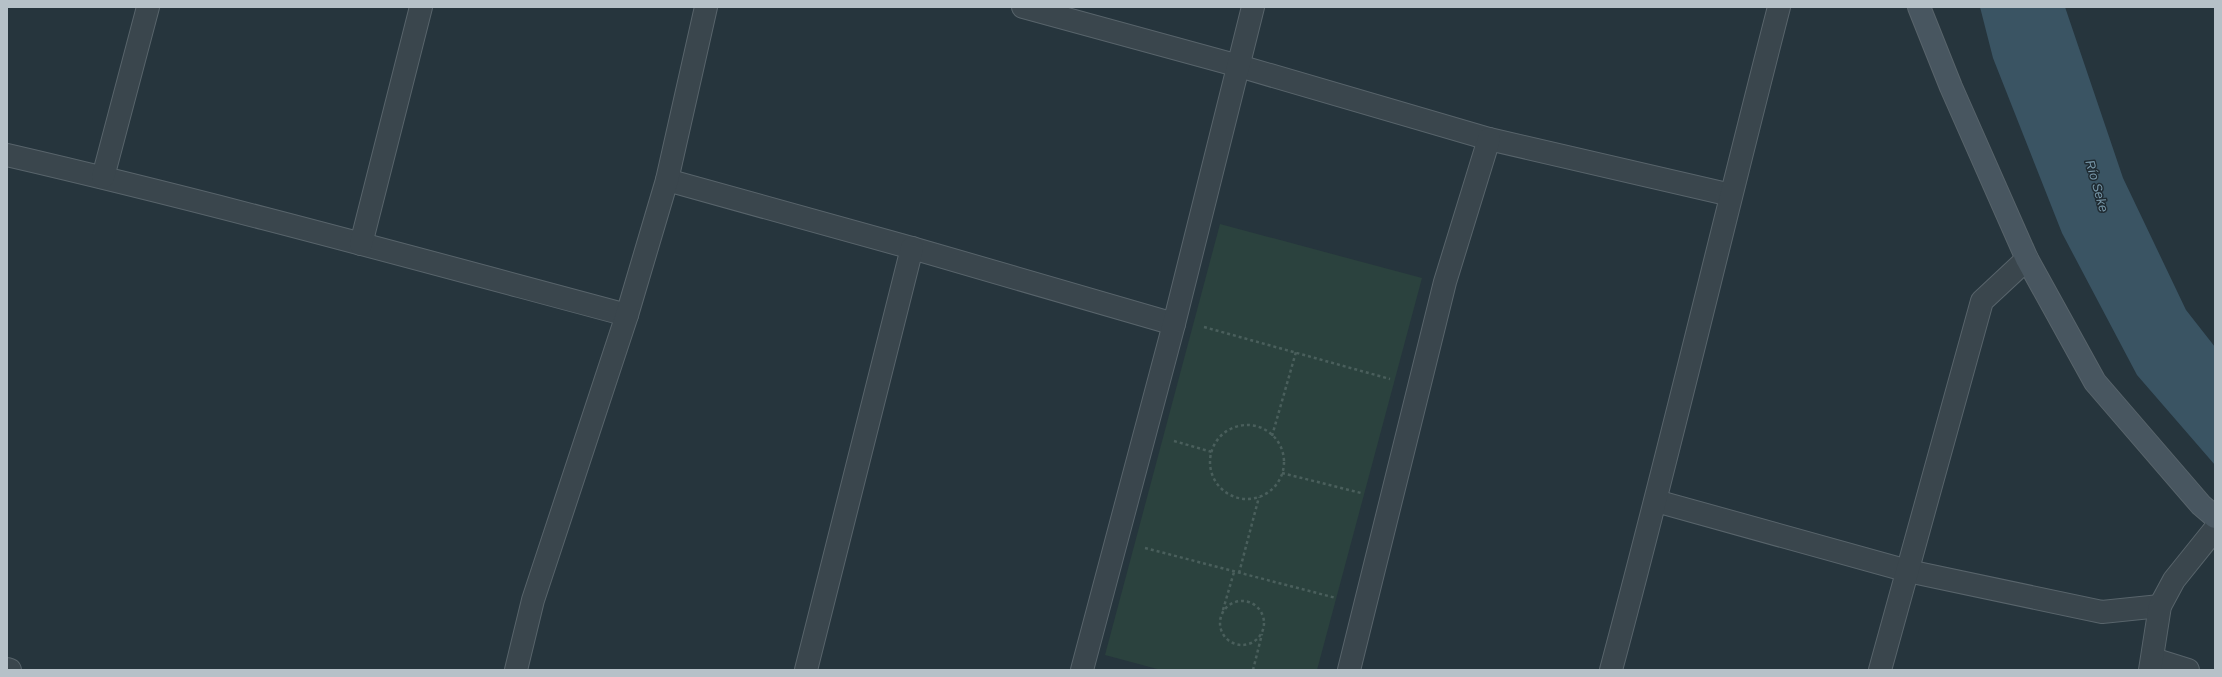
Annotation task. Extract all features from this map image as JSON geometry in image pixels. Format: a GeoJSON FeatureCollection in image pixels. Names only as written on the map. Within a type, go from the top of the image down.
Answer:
{"type":"FeatureCollection","features":[{"type":"Feature","properties":{"kind":"street"},"geometry":{"type":"LineString","coordinates":[[103,177],[148,7]]}},
{"type":"Feature","properties":{"kind":"street"},"geometry":{"type":"LineString","coordinates":[[361,244],[421,7]]}},
{"type":"Feature","properties":{"kind":"street"},"geometry":{"type":"LineString","coordinates":[[516,670],[533,600],[627,315],[667,180],[706,7]]}},
{"type":"Feature","properties":{"kind":"street"},"geometry":{"type":"LineString","coordinates":[[1023,7],[1238,66],[1490,139],[1731,195]]}},
{"type":"Feature","properties":{"kind":"street"},"geometry":{"type":"LineString","coordinates":[[1083,670],[1174,324],[1253,7]]}},
{"type":"Feature","properties":{"kind":"street"},"geometry":{"type":"LineString","coordinates":[[1611,670],[1656,501],[1779,7]]}},
{"type":"Feature","properties":{"kind":"street"},"geometry":{"type":"LineString","coordinates":[[1919,7],[1951,87],[2027,259],[2095,382],[2201,505],[2215,517]]}},
{"type":"Feature","properties":{"kind":"street"},"geometry":{"type":"LineString","coordinates":[[1349,670],[1445,282],[1490,139]]}},
{"type":"Feature","properties":{"kind":"street"},"geometry":{"type":"LineString","coordinates":[[7,155],[103,177],[627,315]]}},
{"type":"Feature","properties":{"kind":"street"},"geometry":{"type":"LineString","coordinates":[[667,180],[912,248],[1174,324]]}},
{"type":"Feature","properties":{"kind":"street"},"geometry":{"type":"LineString","coordinates":[[806,670],[912,248]]}},
{"type":"Feature","properties":{"kind":"street"},"geometry":{"type":"LineString","coordinates":[[1880,670],[1982,301],[2027,259]]}},
{"type":"Feature","properties":{"kind":"street"},"geometry":{"type":"LineString","coordinates":[[1656,501],[1908,571],[2102,612],[2160,606]]}},
{"type":"Feature","properties":{"kind":"street"},"geometry":{"type":"LineString","coordinates":[[2188,670],[2152,664],[2160,606],[2174,580],[2215,529]]}},
{"type":"Feature","properties":{"kind":"path"},"geometry":{"type":"LineString","coordinates":[[1201,326],[1395,380]]}},
{"type":"Feature","properties":{"kind":"path"},"geometry":{"type":"LineString","coordinates":[[1272,436],[1296,352]]}},
{"type":"Feature","properties":{"kind":"path"},"geometry":{"type":"LineString","coordinates":[[1245,426],[1256,427],[1272,436],[1282,450],[1282,473],[1276,485],[1267,494],[1243,500],[1230,496],[1220,489],[1213,478],[1210,466],[1215,442],[1223,434],[1233,428],[1245,426]]}},
{"type":"Feature","properties":{"kind":"path"},"geometry":{"type":"LineString","coordinates":[[1170,440],[1212,452]]}},
{"type":"Feature","properties":{"kind":"path"},"geometry":{"type":"LineString","coordinates":[[1282,473],[1365,494]]}},
{"type":"Feature","properties":{"kind":"path"},"geometry":{"type":"LineString","coordinates":[[1239,573],[1259,497]]}},
{"type":"Feature","properties":{"kind":"path"},"geometry":{"type":"LineString","coordinates":[[1142,548],[1336,598]]}},
{"type":"Feature","properties":{"kind":"path"},"geometry":{"type":"LineString","coordinates":[[1234,572],[1220,618],[1222,632],[1225,638],[1237,646],[1251,644],[1261,634],[1264,628]]}},
{"type":"Feature","properties":{"kind":"path"},"geometry":{"type":"LineString","coordinates":[[1220,618],[1228,606],[1235,602],[1250,603],[1261,613],[1264,628],[1253,670]]}},
{"type":"Feature","properties":{"kind":"green space"},"geometry":{"type":"Polygon","coordinates":[[[1220,224],[1422,278],[1317,670],[1161,670],[1105,655],[1220,224]]]}},
{"type":"Feature","properties":{"kind":"water","name":"Río Seke"},"geometry":{"type":"Polygon","coordinates":[[[1980,7],[2065,7],[2123,178],[2186,310],[2215,347],[2215,465],[2137,375],[2062,233],[1993,58],[1980,7]]]}}]}
